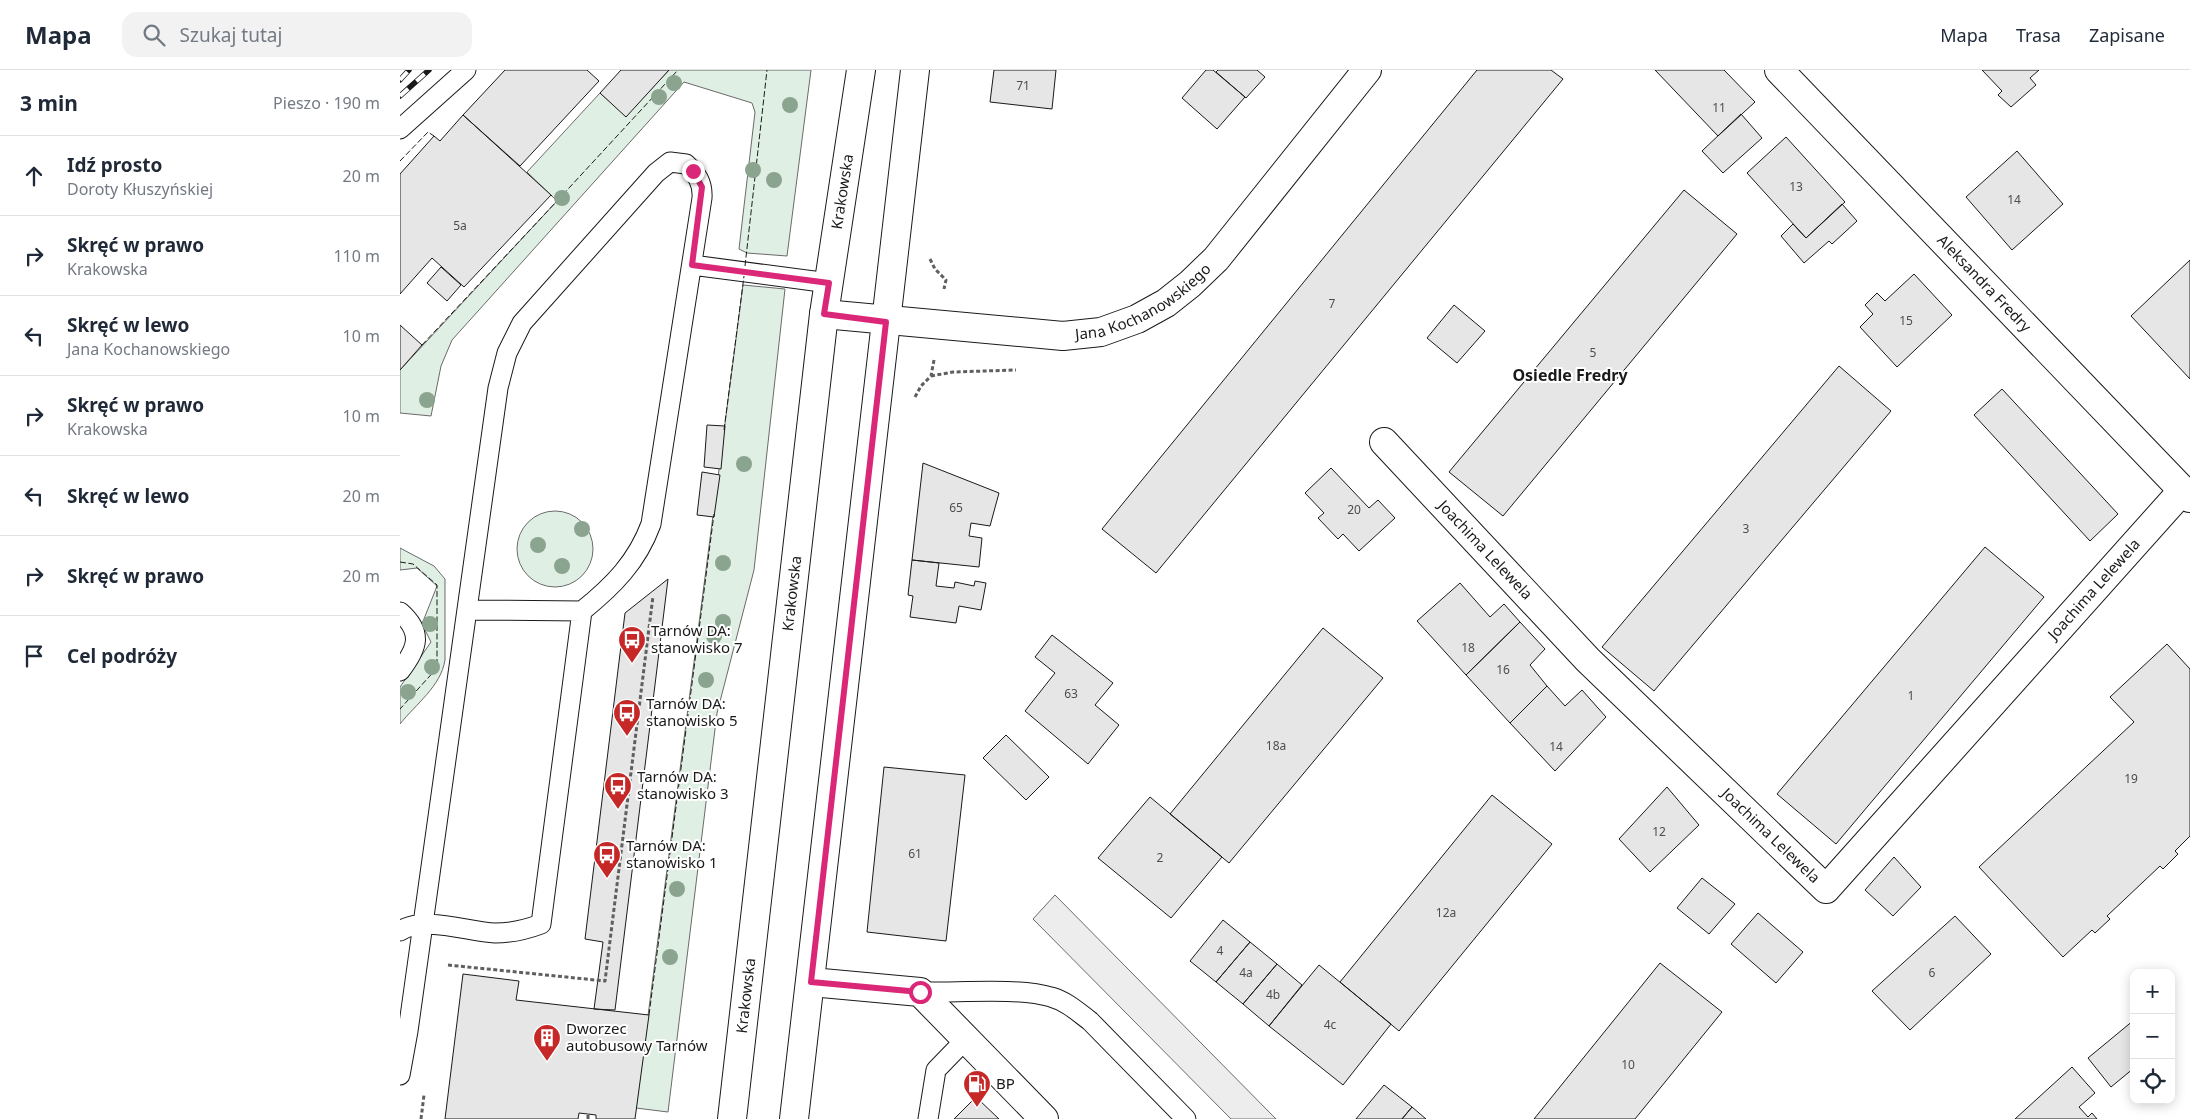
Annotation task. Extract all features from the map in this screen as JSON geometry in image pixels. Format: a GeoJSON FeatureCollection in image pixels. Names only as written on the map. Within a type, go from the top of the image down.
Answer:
{"type":"FeatureCollection","features":[{"type":"Feature","properties":{"kind":"street","name":"Krakowska"},"geometry":{"type":"LineString","coordinates":[[732,1119],[824,314],[861,70]]}},
{"type":"Feature","properties":{"kind":"street"},"geometry":{"type":"LineString","coordinates":[[794,1119],[915,70]]}},
{"type":"Feature","properties":{"kind":"street","name":"Jana Kochanowskiego"},"geometry":{"type":"LineString","coordinates":[[824,314],[886,322],[938,324],[1062,336],[1101,332],[1138,319],[1166,304],[1216,259],[1367,70]]}},
{"type":"Feature","properties":{"kind":"street","name":"Aleksandra Fredry"},"geometry":{"type":"LineString","coordinates":[[1779,70],[2186,494]]}},
{"type":"Feature","properties":{"kind":"street","name":"Joachima Lelewela"},"geometry":{"type":"LineString","coordinates":[[1384,442],[1588,660],[1826,890],[2186,494]]}},
{"type":"Feature","properties":{"kind":"street"},"geometry":{"type":"LineString","coordinates":[[811,982],[920,992],[1044,1119]]}},
{"type":"Feature","properties":{"kind":"lane"},"geometry":{"type":"LineString","coordinates":[[400,129],[466,70]]}},
{"type":"Feature","properties":{"kind":"lane"},"geometry":{"type":"LineString","coordinates":[[400,1075],[468,610],[498,388],[507,354],[522,323],[656,173],[666,164],[676,161],[686,164],[693,171],[702,187],[692,265],[650,524],[643,544],[619,579],[582,611],[468,610]]}},
{"type":"Feature","properties":{"kind":"lane"},"geometry":{"type":"LineString","coordinates":[[692,265],[829,283]]}},
{"type":"Feature","properties":{"kind":"lane"},"geometry":{"type":"LineString","coordinates":[[400,931],[411,925],[423,924],[495,933],[519,932],[541,924],[582,611]]}},
{"type":"Feature","properties":{"kind":"lane"},"geometry":{"type":"LineString","coordinates":[[400,612],[412,624],[416,642],[414,652],[400,672]]}},
{"type":"Feature","properties":{"kind":"lane"},"geometry":{"type":"LineString","coordinates":[[920,992],[1032,993],[1053,997],[1074,1008],[1090,1021],[1186,1119]]}},
{"type":"Feature","properties":{"kind":"lane"},"geometry":{"type":"LineString","coordinates":[[928,1119],[936,1070],[966,1039]]}},
{"type":"Feature","properties":{"kind":"green space"},"geometry":{"type":"Polygon","coordinates":[[[669,70],[811,70],[787,256],[747,253],[739,249],[755,112],[752,103],[684,82],[452,340],[441,366],[431,416],[400,413],[400,370],[557,201],[527,172],[600,93],[626,116],[669,70]]]}},
{"type":"Feature","properties":{"kind":"green space"},"geometry":{"type":"Polygon","coordinates":[[[743,285],[785,289],[754,570],[717,713],[668,1112],[636,1108],[743,285]]]}},
{"type":"Feature","properties":{"kind":"green space"},"geometry":{"type":"Polygon","coordinates":[[[563,511],[576,517],[587,528],[593,541],[591,564],[576,581],[563,587],[547,587],[534,581],[519,564],[517,541],[523,528],[540,513],[563,511]]]}},
{"type":"Feature","properties":{"kind":"green space"},"geometry":{"type":"Polygon","coordinates":[[[400,548],[434,566],[445,579],[445,660],[439,678],[400,724],[400,687],[431,642],[422,624],[437,586],[417,568],[400,570],[400,548]]]}},
{"type":"Feature","properties":{"kind":"shaded area"},"geometry":{"type":"Polygon","coordinates":[[[1055,895],[1276,1119],[1231,1119],[1033,919],[1055,895]]]}},
{"type":"Feature","properties":{"kind":"building"},"geometry":{"type":"Polygon","coordinates":[[[505,70],[587,70],[599,81],[520,166],[463,115],[505,70]]]}},
{"type":"Feature","properties":{"kind":"building"},"geometry":{"type":"Polygon","coordinates":[[[621,70],[669,70],[626,117],[600,93],[621,70]]]}},
{"type":"Feature","properties":{"kind":"building"},"geometry":{"type":"Polygon","coordinates":[[[994,70],[1056,70],[1052,109],[990,102],[994,70]]]}},
{"type":"Feature","properties":{"kind":"building"},"geometry":{"type":"Polygon","coordinates":[[[1206,70],[1213,70],[1245,97],[1217,129],[1182,98],[1206,70]]]}},
{"type":"Feature","properties":{"kind":"building"},"geometry":{"type":"Polygon","coordinates":[[[1218,70],[1257,70],[1265,77],[1246,98],[1216,72],[1218,70]]]}},
{"type":"Feature","properties":{"kind":"building"},"geometry":{"type":"Polygon","coordinates":[[[1477,70],[1551,70],[1563,79],[1156,573],[1102,529],[1477,70]]]}},
{"type":"Feature","properties":{"kind":"building"},"geometry":{"type":"Polygon","coordinates":[[[1655,70],[1724,70],[1755,102],[1718,136],[1655,70]]]}},
{"type":"Feature","properties":{"kind":"building"},"geometry":{"type":"Polygon","coordinates":[[[1982,70],[2039,70],[2030,78],[2036,85],[2011,107],[1998,95],[2002,91],[1982,70]]]}},
{"type":"Feature","properties":{"kind":"building"},"geometry":{"type":"Polygon","coordinates":[[[1741,114],[1762,138],[1723,173],[1702,151],[1741,114]]]}},
{"type":"Feature","properties":{"kind":"building"},"geometry":{"type":"Polygon","coordinates":[[[463,115],[551,195],[464,287],[432,258],[400,294],[400,174],[434,136],[440,141],[463,115]]]}},
{"type":"Feature","properties":{"kind":"building"},"geometry":{"type":"Polygon","coordinates":[[[1786,137],[1845,202],[1806,238],[1747,173],[1786,137]]]}},
{"type":"Feature","properties":{"kind":"building"},"geometry":{"type":"Polygon","coordinates":[[[2017,151],[2063,204],[2012,250],[1966,197],[2017,151]]]}},
{"type":"Feature","properties":{"kind":"building"},"geometry":{"type":"Polygon","coordinates":[[[1684,190],[1737,234],[1503,516],[1449,472],[1684,190]]]}},
{"type":"Feature","properties":{"kind":"building"},"geometry":{"type":"Polygon","coordinates":[[[1842,204],[1857,221],[1832,244],[1829,241],[1804,263],[1781,236],[1793,224],[1806,238],[1842,204]]]}},
{"type":"Feature","properties":{"kind":"building"},"geometry":{"type":"Polygon","coordinates":[[[2190,260],[2190,379],[2131,316],[2190,260]]]}},
{"type":"Feature","properties":{"kind":"building"},"geometry":{"type":"Polygon","coordinates":[[[441,267],[461,285],[447,301],[427,283],[441,267]]]}},
{"type":"Feature","properties":{"kind":"building"},"geometry":{"type":"Polygon","coordinates":[[[1914,274],[1952,315],[1897,367],[1860,327],[1873,314],[1865,305],[1877,293],[1885,301],[1914,274]]]}},
{"type":"Feature","properties":{"kind":"building"},"geometry":{"type":"Polygon","coordinates":[[[1454,305],[1485,331],[1457,363],[1427,338],[1454,305]]]}},
{"type":"Feature","properties":{"kind":"building"},"geometry":{"type":"Polygon","coordinates":[[[400,325],[422,345],[400,370],[400,325]]]}},
{"type":"Feature","properties":{"kind":"building"},"geometry":{"type":"Polygon","coordinates":[[[1839,366],[1891,411],[1654,691],[1602,647],[1839,366]]]}},
{"type":"Feature","properties":{"kind":"building"},"geometry":{"type":"Polygon","coordinates":[[[2002,389],[2118,514],[2090,541],[1974,415],[2002,389]]]}},
{"type":"Feature","properties":{"kind":"building"},"geometry":{"type":"Polygon","coordinates":[[[707,425],[725,426],[721,469],[704,467],[707,425]]]}},
{"type":"Feature","properties":{"kind":"building"},"geometry":{"type":"Polygon","coordinates":[[[923,463],[999,493],[990,526],[971,523],[969,536],[982,538],[979,567],[912,560],[923,463]]]}},
{"type":"Feature","properties":{"kind":"building"},"geometry":{"type":"Polygon","coordinates":[[[1331,468],[1369,508],[1378,500],[1395,518],[1359,551],[1343,534],[1338,539],[1318,518],[1324,513],[1305,493],[1331,468]]]}},
{"type":"Feature","properties":{"kind":"building"},"geometry":{"type":"Polygon","coordinates":[[[702,472],[720,475],[714,517],[697,515],[702,472]]]}},
{"type":"Feature","properties":{"kind":"building"},"geometry":{"type":"Polygon","coordinates":[[[1985,547],[2044,597],[1836,844],[1777,794],[1985,547]]]}},
{"type":"Feature","properties":{"kind":"building"},"geometry":{"type":"Polygon","coordinates":[[[912,560],[939,563],[936,586],[954,588],[955,582],[974,586],[975,581],[986,583],[981,610],[959,606],[956,623],[910,617],[913,596],[908,595],[912,560]]]}},
{"type":"Feature","properties":{"kind":"building"},"geometry":{"type":"Polygon","coordinates":[[[668,579],[615,1010],[594,1009],[603,942],[585,939],[625,613],[668,579]]]}},
{"type":"Feature","properties":{"kind":"building"},"geometry":{"type":"Polygon","coordinates":[[[1460,583],[1490,617],[1504,604],[1520,622],[1466,675],[1417,621],[1460,583]]]}},
{"type":"Feature","properties":{"kind":"building"},"geometry":{"type":"Polygon","coordinates":[[[1520,622],[1545,649],[1530,665],[1547,686],[1510,723],[1466,675],[1520,622]]]}},
{"type":"Feature","properties":{"kind":"building"},"geometry":{"type":"Polygon","coordinates":[[[1323,628],[1383,678],[1229,863],[1170,814],[1323,628]]]}},
{"type":"Feature","properties":{"kind":"building"},"geometry":{"type":"Polygon","coordinates":[[[1052,635],[1113,683],[1095,705],[1119,725],[1088,764],[1025,711],[1055,673],[1035,657],[1052,635]]]}},
{"type":"Feature","properties":{"kind":"building"},"geometry":{"type":"Polygon","coordinates":[[[2167,644],[2190,669],[2190,836],[2175,851],[2178,854],[2163,869],[2160,866],[2107,916],[2110,919],[2095,933],[2092,930],[2063,957],[1979,867],[2134,722],[2110,697],[2167,644]]]}},
{"type":"Feature","properties":{"kind":"building"},"geometry":{"type":"Polygon","coordinates":[[[1547,686],[1565,706],[1582,690],[1606,717],[1555,771],[1510,723],[1547,686]]]}},
{"type":"Feature","properties":{"kind":"building"},"geometry":{"type":"Polygon","coordinates":[[[1006,735],[1049,777],[1026,800],[983,758],[1006,735]]]}},
{"type":"Feature","properties":{"kind":"building"},"geometry":{"type":"Polygon","coordinates":[[[884,767],[965,775],[946,941],[867,932],[884,767]]]}},
{"type":"Feature","properties":{"kind":"building"},"geometry":{"type":"Polygon","coordinates":[[[1667,787],[1699,825],[1650,872],[1619,839],[1667,787]]]}},
{"type":"Feature","properties":{"kind":"building"},"geometry":{"type":"Polygon","coordinates":[[[1492,795],[1552,844],[1399,1031],[1340,982],[1492,795]]]}},
{"type":"Feature","properties":{"kind":"building"},"geometry":{"type":"Polygon","coordinates":[[[1150,797],[1222,857],[1171,918],[1098,858],[1150,797]]]}},
{"type":"Feature","properties":{"kind":"building"},"geometry":{"type":"Polygon","coordinates":[[[1894,857],[1921,887],[1893,916],[1865,890],[1894,857]]]}},
{"type":"Feature","properties":{"kind":"building"},"geometry":{"type":"Polygon","coordinates":[[[1702,878],[1735,904],[1709,934],[1677,908],[1702,878]]]}},
{"type":"Feature","properties":{"kind":"building"},"geometry":{"type":"Polygon","coordinates":[[[1758,913],[1803,952],[1776,983],[1731,944],[1758,913]]]}},
{"type":"Feature","properties":{"kind":"building"},"geometry":{"type":"Polygon","coordinates":[[[1955,916],[1991,954],[1910,1030],[1872,991],[1955,916]]]}},
{"type":"Feature","properties":{"kind":"building"},"geometry":{"type":"Polygon","coordinates":[[[1223,920],[1250,942],[1216,982],[1190,961],[1223,920]]]}},
{"type":"Feature","properties":{"kind":"building"},"geometry":{"type":"Polygon","coordinates":[[[1250,942],[1277,964],[1243,1004],[1216,982],[1250,942]]]}},
{"type":"Feature","properties":{"kind":"building"},"geometry":{"type":"Polygon","coordinates":[[[1660,963],[1722,1012],[1635,1119],[1534,1119],[1660,963]]]}},
{"type":"Feature","properties":{"kind":"building"},"geometry":{"type":"Polygon","coordinates":[[[1277,964],[1302,985],[1269,1026],[1243,1004],[1277,964]]]}},
{"type":"Feature","properties":{"kind":"building"},"geometry":{"type":"Polygon","coordinates":[[[1319,965],[1391,1024],[1343,1085],[1269,1026],[1319,965]]]}},
{"type":"Feature","properties":{"kind":"building","name":"Dworzec autobusowy Tarnów"},"geometry":{"type":"Polygon","coordinates":[[[463,974],[519,981],[516,1000],[649,1015],[635,1119],[596,1119],[596,1115],[579,1113],[578,1119],[445,1119],[463,974]]]}},
{"type":"Feature","properties":{"kind":"building"},"geometry":{"type":"Polygon","coordinates":[[[2130,1023],[2130,1071],[2111,1087],[2088,1058],[2130,1023]]]}},
{"type":"Feature","properties":{"kind":"building"},"geometry":{"type":"Polygon","coordinates":[[[2072,1067],[2095,1093],[2079,1107],[2088,1117],[2092,1113],[2097,1119],[2015,1119],[2072,1067]]]}},
{"type":"Feature","properties":{"kind":"building"},"geometry":{"type":"Polygon","coordinates":[[[1384,1085],[1412,1107],[1402,1119],[1356,1119],[1384,1085]]]}},
{"type":"Feature","properties":{"kind":"building","name":"BP"},"geometry":{"type":"Polygon","coordinates":[[[976,1097],[999,1119],[954,1119],[976,1097]]]}},
{"type":"Feature","properties":{"kind":"building"},"geometry":{"type":"Polygon","coordinates":[[[1412,1107],[1426,1119],[1402,1119],[1412,1107]]]}},
{"type":"Feature","properties":{"kind":"railway"},"geometry":{"type":"LineString","coordinates":[[400,80],[409,70]]}},
{"type":"Feature","properties":{"kind":"railway"},"geometry":{"type":"LineString","coordinates":[[400,96],[429,70]]}},
{"type":"Feature","properties":{"kind":"fence"},"geometry":{"type":"LineString","coordinates":[[557,201],[678,70]]}},
{"type":"Feature","properties":{"kind":"fence"},"geometry":{"type":"LineString","coordinates":[[745,266],[767,70]]}},
{"type":"Feature","properties":{"kind":"fence"},"geometry":{"type":"LineString","coordinates":[[400,161],[428,132],[434,136]]}},
{"type":"Feature","properties":{"kind":"fence"},"geometry":{"type":"LineString","coordinates":[[422,345],[557,201],[551,195]]}},
{"type":"Feature","properties":{"kind":"fence"},"geometry":{"type":"LineString","coordinates":[[724,430],[744,276]]}},
{"type":"Feature","properties":{"kind":"fence"},"geometry":{"type":"LineString","coordinates":[[649,1015],[714,514]]}},
{"type":"Feature","properties":{"kind":"fence"},"geometry":{"type":"LineString","coordinates":[[400,562],[413,564],[437,585],[437,668],[400,709]]}},
{"type":"Feature","properties":{"kind":"place","name":"Tarnów DA: stanowisko 7"},"geometry":{"type":"Point","coordinates":[632,664]}},
{"type":"Feature","properties":{"kind":"place","name":"Tarnów DA: stanowisko 5"},"geometry":{"type":"Point","coordinates":[627,737]}},
{"type":"Feature","properties":{"kind":"place","name":"Tarnów DA: stanowisko 3"},"geometry":{"type":"Point","coordinates":[618,810]}},
{"type":"Feature","properties":{"kind":"place","name":"Tarnów DA: stanowisko 1"},"geometry":{"type":"Point","coordinates":[607,879]}},
{"type":"Feature","properties":{"kind":"place","name":"Dworzec autobusowy Tarnów"},"geometry":{"type":"Point","coordinates":[547,1062]}},
{"type":"Feature","properties":{"kind":"place","name":"BP"},"geometry":{"type":"Point","coordinates":[977,1108]}},
{"type":"Feature","properties":{"kind":"district","name":"Osiedle Fredry"},"geometry":{"type":"Point","coordinates":[1570,375]}},
{"type":"Feature","properties":{"kind":"route"},"geometry":{"type":"LineString","coordinates":[[693,171],[702,187],[702,198],[692,265],[829,283],[824,314],[886,322],[811,982],[920,992]]}}]}
